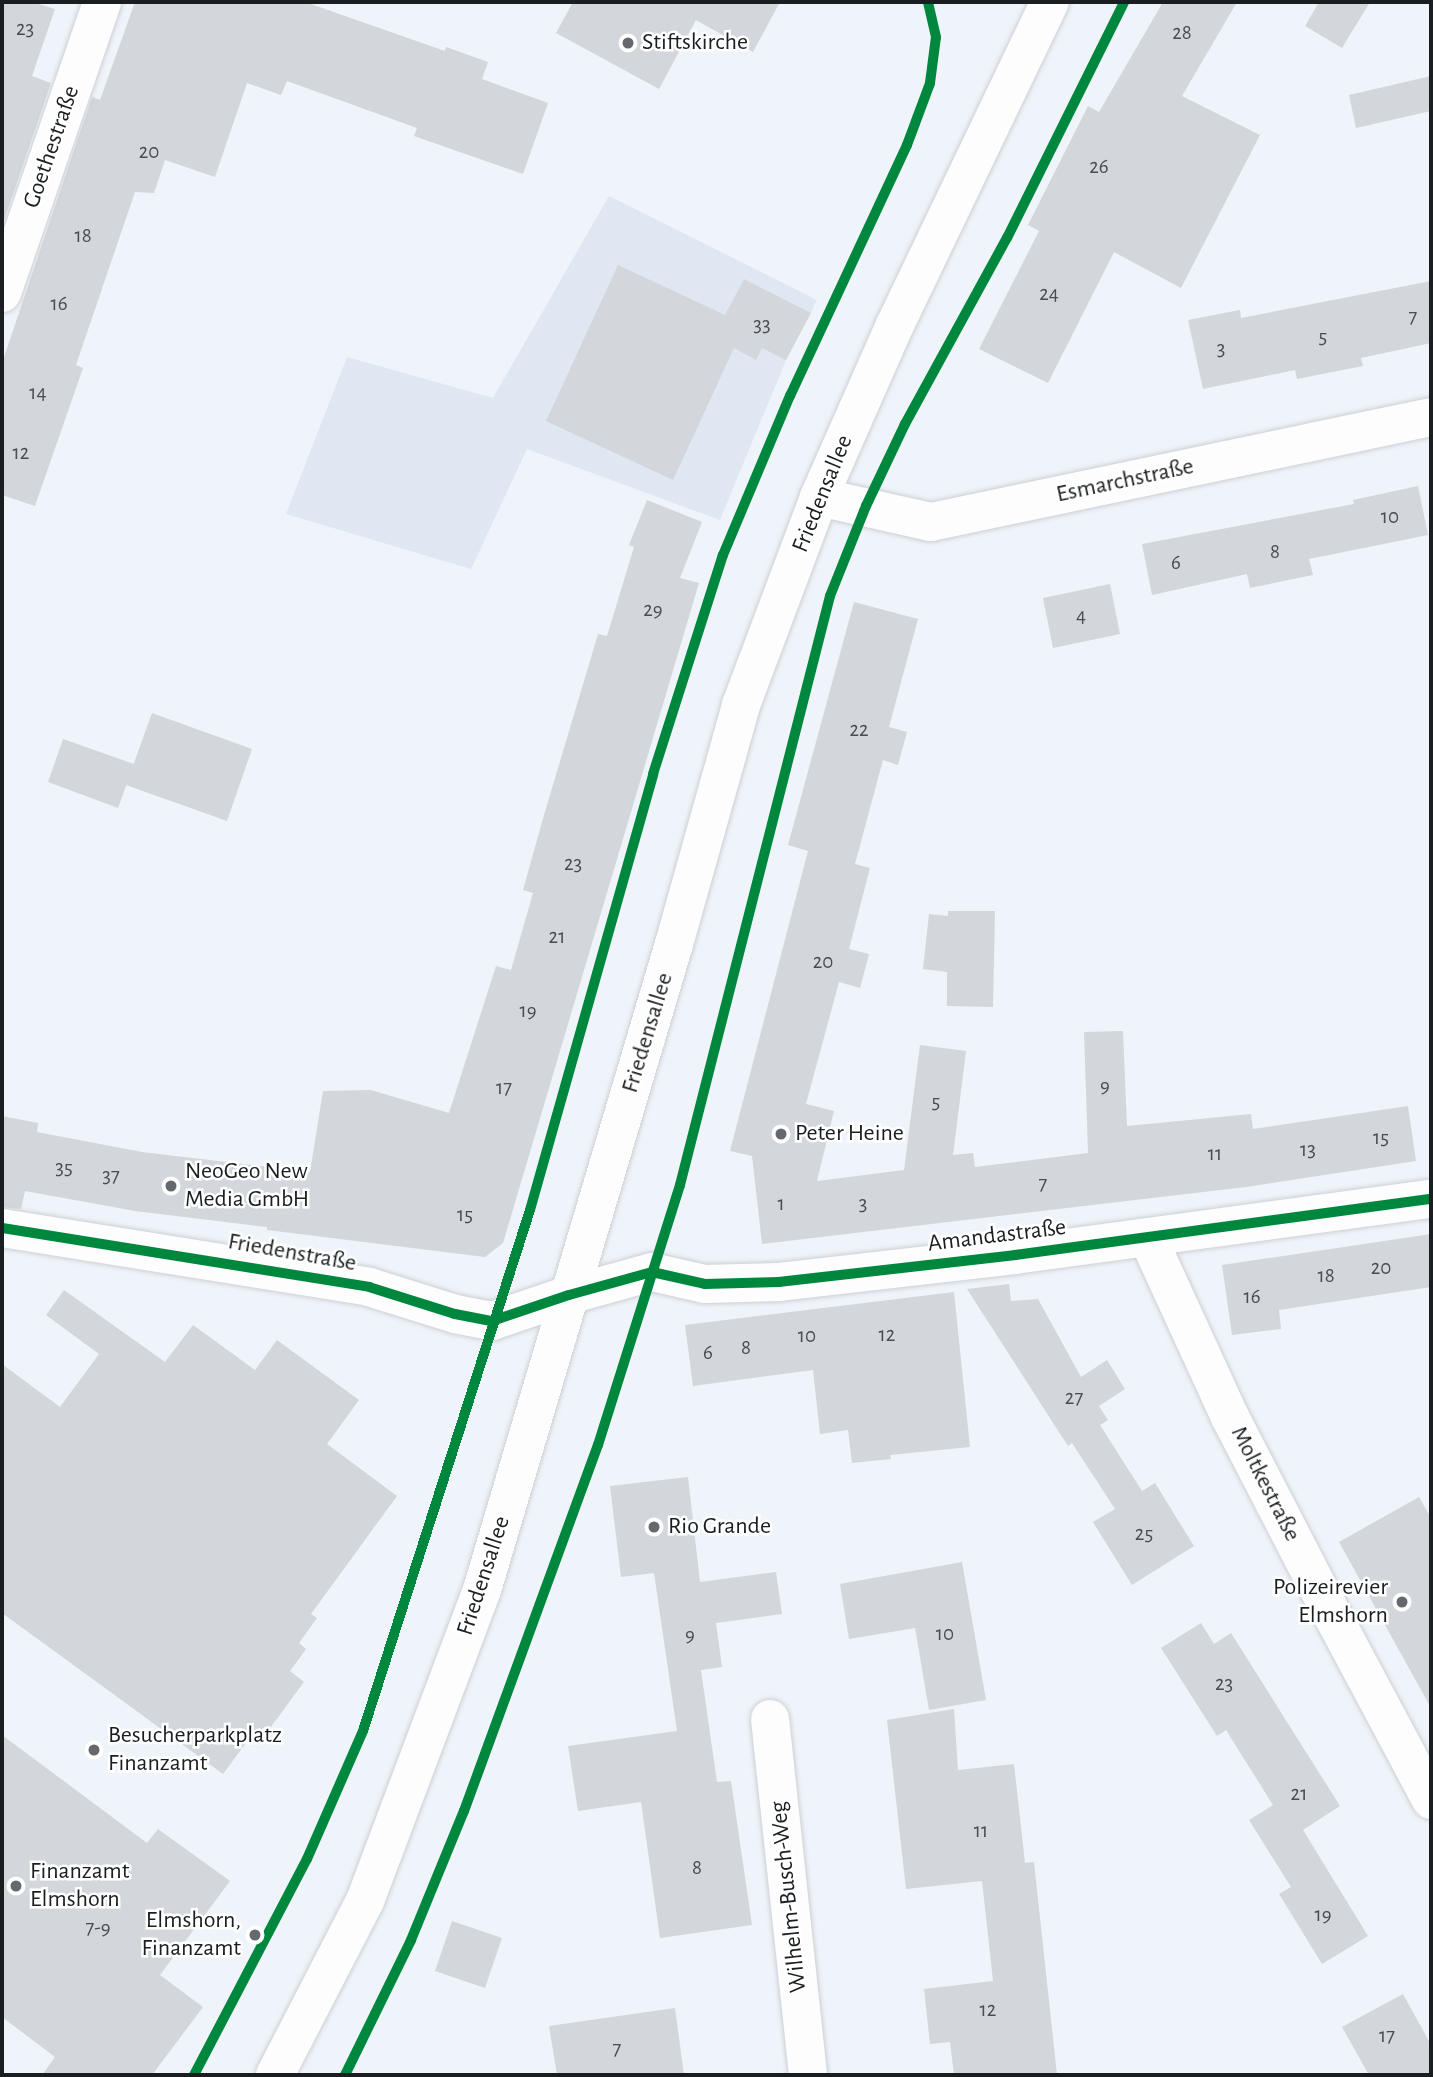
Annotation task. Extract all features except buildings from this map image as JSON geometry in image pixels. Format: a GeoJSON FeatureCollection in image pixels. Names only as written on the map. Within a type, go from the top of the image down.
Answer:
{"type":"FeatureCollection","features":[{"type":"Feature","properties":{"kind":"street","name":"Goethestraße"},"geometry":{"type":"LineString","coordinates":[[2,293],[102,2]]}},
{"type":"Feature","properties":{"kind":"street","name":"Friedensallee"},"geometry":{"type":"LineString","coordinates":[[275,2075],[365,1901],[482,1590],[674,944],[741,705],[819,497],[895,325],[1050,2]]}},
{"type":"Feature","properties":{"kind":"street","name":"Esmarchstraße"},"geometry":{"type":"LineString","coordinates":[[819,497],[931,522],[1431,417]]}},
{"type":"Feature","properties":{"kind":"street","name":"Amandastraße"},"geometry":{"type":"LineString","coordinates":[[569,1295],[652,1272],[705,1284],[779,1282],[1148,1238],[1431,1199]]}},
{"type":"Feature","properties":{"kind":"street","name":"Friedenstraße"},"geometry":{"type":"LineString","coordinates":[[2,1228],[369,1287],[455,1314],[492,1321],[569,1295]]}},
{"type":"Feature","properties":{"kind":"street","name":"Moltkestraße"},"geometry":{"type":"LineString","coordinates":[[1148,1238],[1230,1417],[1431,1800]]}},
{"type":"Feature","properties":{"kind":"street","name":"Wilhelm-Busch-Weg"},"geometry":{"type":"LineString","coordinates":[[771,1719],[808,2075]]}},
{"type":"Feature","properties":{"kind":"shaded area"},"geometry":{"type":"Polygon","coordinates":[[[609,196],[817,300],[786,360],[720,520],[527,449],[471,569],[286,514],[347,357],[493,398],[609,196]]]}},
{"type":"Feature","properties":{"kind":"cycle path"},"geometry":{"type":"LineString","coordinates":[[194,2075],[307,1859],[363,1731],[530,1210],[653,774],[723,555],[790,396],[907,145],[930,83],[936,37],[928,2]]}},
{"type":"Feature","properties":{"kind":"cycle path"},"geometry":{"type":"LineString","coordinates":[[345,2075],[411,1940],[464,1811],[598,1445],[680,1185],[830,596],[866,506],[905,424],[1007,238],[1124,2]]}},
{"type":"Feature","properties":{"kind":"cycle path"},"geometry":{"type":"LineString","coordinates":[[2,1228],[369,1287],[455,1314],[492,1321],[569,1295],[652,1272],[705,1284],[779,1282],[1015,1255],[1431,1199]]}},
{"type":"Feature","properties":{"kind":"place","name":"Stiftskirche"},"geometry":{"type":"Point","coordinates":[628,43]}},
{"type":"Feature","properties":{"kind":"place","name":"Peter Heine"},"geometry":{"type":"Point","coordinates":[781,1134]}},
{"type":"Feature","properties":{"kind":"place","name":"NeoGeo New Media GmbH"},"geometry":{"type":"Point","coordinates":[171,1186]}},
{"type":"Feature","properties":{"kind":"place","name":"Rio Grande"},"geometry":{"type":"Point","coordinates":[654,1527]}},
{"type":"Feature","properties":{"kind":"place","name":"Polizeirevier Elmshorn"},"geometry":{"type":"Point","coordinates":[1402,1602]}},
{"type":"Feature","properties":{"kind":"place","name":"Besucherparkplatz Finanzamt"},"geometry":{"type":"Point","coordinates":[94,1750]}},
{"type":"Feature","properties":{"kind":"place","name":"Finanzamt Elmshorn"},"geometry":{"type":"Point","coordinates":[16,1886]}},
{"type":"Feature","properties":{"kind":"place","name":"Elmshorn, Finanzamt"},"geometry":{"type":"Point","coordinates":[255,1935]}}]}
